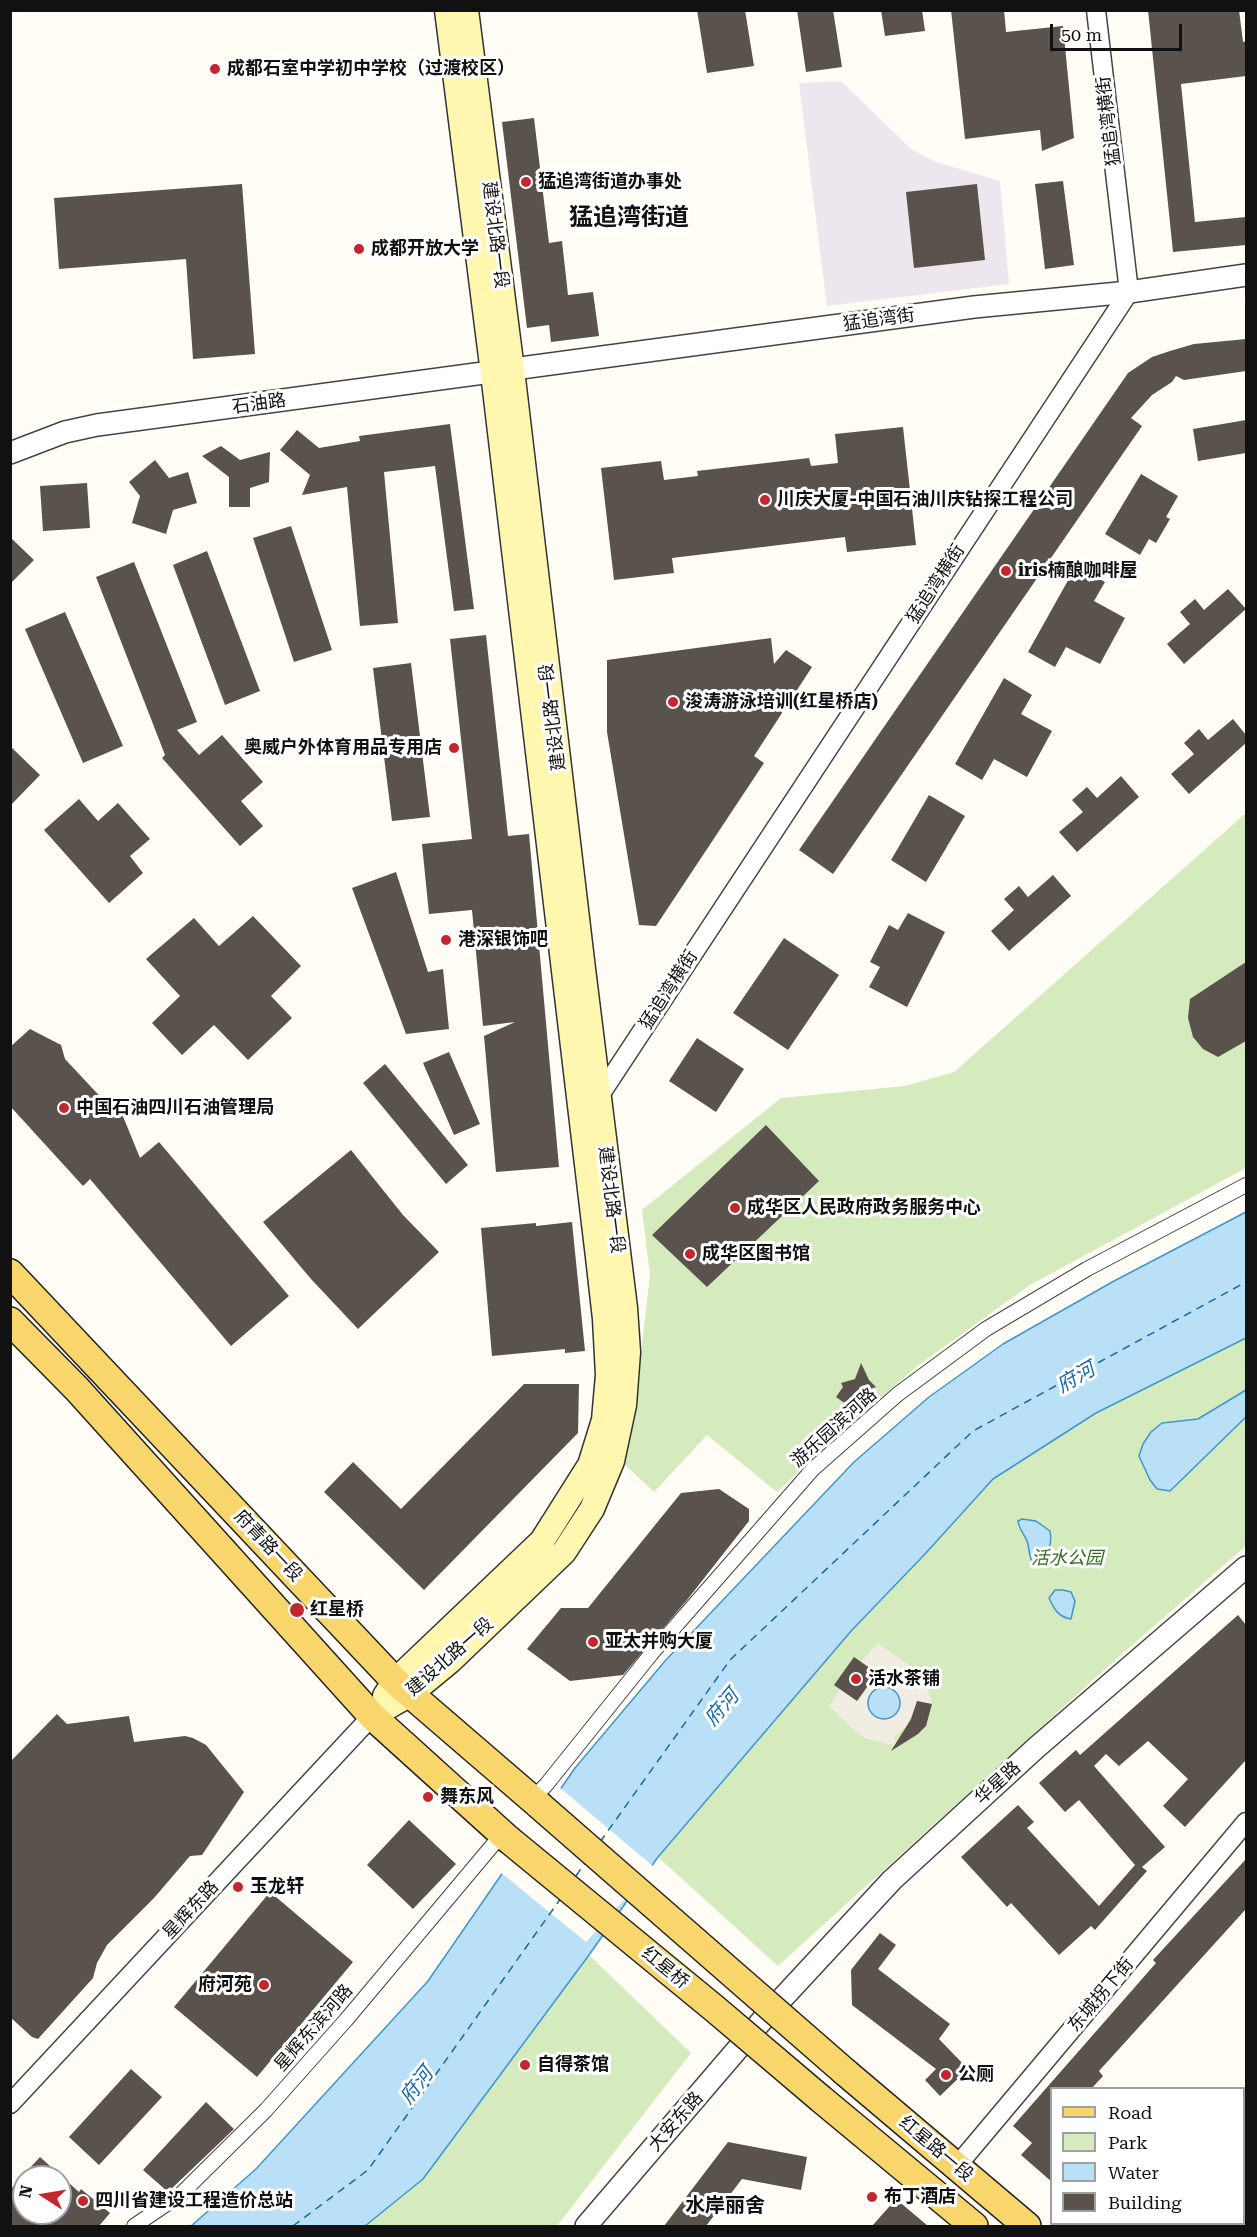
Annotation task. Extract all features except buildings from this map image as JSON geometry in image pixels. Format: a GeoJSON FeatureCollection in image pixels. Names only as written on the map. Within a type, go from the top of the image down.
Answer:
{"type":"FeatureCollection","features":[{"type":"Feature","properties":{"kind":"main road","name":"建设北路一段"},"geometry":{"type":"LineString","coordinates":[[447,10],[502,372]]}},
{"type":"Feature","properties":{"kind":"main road","name":"建设北路一段"},"geometry":{"type":"LineString","coordinates":[[372,1716],[402,1687],[450,1661],[564,1552],[592,1509],[612,1461],[624,1405],[628,1352],[625,1308],[589,1100],[502,372],[466,10]]}},
{"type":"Feature","properties":{"kind":"main road","name":"府青路一段"},"geometry":{"type":"LineString","coordinates":[[10,1272],[402,1687],[536,1802]]}},
{"type":"Feature","properties":{"kind":"main road","name":"府青路一段"},"geometry":{"type":"LineString","coordinates":[[10,1322],[77,1389],[372,1716],[505,1836]]}},
{"type":"Feature","properties":{"kind":"main road","name":"红星路一段"},"geometry":{"type":"LineString","coordinates":[[536,1802],[845,2072],[1027,2226]]}},
{"type":"Feature","properties":{"kind":"main road","name":"红星桥"},"geometry":{"type":"LineString","coordinates":[[505,1836],[820,2099]]}},
{"type":"Feature","properties":{"kind":"main road","name":"红星路一段"},"geometry":{"type":"LineString","coordinates":[[820,2099],[974,2226]]}},
{"type":"Feature","properties":{"kind":"street","name":"猛追湾横街"},"geometry":{"type":"LineString","coordinates":[[589,1100],[1129,292],[1096,10]]}},
{"type":"Feature","properties":{"kind":"street","name":"猛追湾街"},"geometry":{"type":"LineString","coordinates":[[502,372],[974,307],[1129,292],[1246,275]]}},
{"type":"Feature","properties":{"kind":"street","name":"石油路"},"geometry":{"type":"LineString","coordinates":[[10,453],[65,432],[97,425],[502,372]]}},
{"type":"Feature","properties":{"kind":"street","name":"游乐园滨河路"},"geometry":{"type":"LineString","coordinates":[[536,1802],[652,1653],[813,1469],[898,1394],[996,1323],[1087,1269],[1246,1185]]}},
{"type":"Feature","properties":{"kind":"street","name":"华星路"},"geometry":{"type":"LineString","coordinates":[[765,2017],[892,1880],[1037,1747],[1246,1567]]}},
{"type":"Feature","properties":{"kind":"street","name":"星辉东路"},"geometry":{"type":"LineString","coordinates":[[10,2104],[372,1716]]}},
{"type":"Feature","properties":{"kind":"street","name":"东城拐下街"},"geometry":{"type":"LineString","coordinates":[[956,2167],[1246,1822]]}},
{"type":"Feature","properties":{"kind":"street","name":"星辉东滨河路"},"geometry":{"type":"LineString","coordinates":[[134,2226],[180,2194],[266,2110],[505,1836]]}},
{"type":"Feature","properties":{"kind":"street","name":"大安东路"},"geometry":{"type":"LineString","coordinates":[[586,2226],[765,2017]]}},
{"type":"Feature","properties":{"kind":"shaded area"},"geometry":{"type":"Polygon","coordinates":[[[841,81],[910,148],[933,161],[1000,181],[1009,284],[827,306],[799,83],[841,81]]]}},
{"type":"Feature","properties":{"kind":"shaded area"},"geometry":{"type":"Polygon","coordinates":[[[878,1643],[914,1669],[926,1683],[932,1704],[917,1702],[906,1727],[894,1737],[897,1746],[867,1739],[856,1732],[829,1706],[840,1689],[858,1701],[877,1673],[861,1662],[878,1643]],[[898,1696],[874,1716],[885,1719],[894,1715],[900,1706],[898,1696]]]}},
{"type":"Feature","properties":{"kind":"green space"},"geometry":{"type":"Polygon","coordinates":[[[1246,813],[1246,1168],[1030,1285],[920,1364],[852,1422],[777,1492],[707,1435],[654,1492],[622,1462],[640,1362],[650,1275],[642,1210],[781,1098],[905,1086],[954,1072],[1246,813]]]}},
{"type":"Feature","properties":{"kind":"green space","name":"活水公园"},"geometry":{"type":"Polygon","coordinates":[[[1246,1338],[1246,1546],[1124,1652],[778,1966],[658,1857],[852,1630],[993,1479],[1096,1413],[1246,1338]]]}},
{"type":"Feature","properties":{"kind":"green space"},"geometry":{"type":"Polygon","coordinates":[[[589,1955],[691,2053],[557,2226],[365,2226],[423,2179],[589,1955]]]}},
{"type":"Feature","properties":{"kind":"water","name":"府河"},"geometry":{"type":"Polygon","coordinates":[[[1246,1212],[1246,1338],[1096,1413],[993,1479],[852,1630],[658,1857],[589,1955],[423,2179],[365,2226],[191,2226],[256,2169],[428,1981],[575,1768],[665,1661],[854,1462],[929,1397],[1003,1344],[1114,1281],[1246,1212]]]}},
{"type":"Feature","properties":{"kind":"water"},"geometry":{"type":"Polygon","coordinates":[[[1246,1390],[1246,1417],[1170,1491],[1157,1489],[1150,1480],[1139,1456],[1151,1432],[1162,1423],[1198,1419],[1246,1390]]]}},
{"type":"Feature","properties":{"kind":"water"},"geometry":{"type":"Polygon","coordinates":[[[1022,1519],[1036,1521],[1050,1531],[1051,1541],[1048,1550],[1035,1566],[1030,1557],[1027,1541],[1020,1529],[1018,1521],[1022,1519]]]}},
{"type":"Feature","properties":{"kind":"water"},"geometry":{"type":"Polygon","coordinates":[[[1055,1590],[1071,1592],[1075,1601],[1071,1619],[1057,1612],[1053,1606],[1049,1598],[1055,1590]]]}},
{"type":"Feature","properties":{"kind":"water"},"geometry":{"type":"Polygon","coordinates":[[[884,1687],[895,1692],[900,1703],[895,1714],[884,1719],[873,1714],[868,1703],[873,1692],[884,1687]]]}},
{"type":"Feature","properties":{"kind":"pier"},"geometry":{"type":"Polygon","coordinates":[[[559,1787],[654,1867],[586,1942],[500,1872],[559,1787]]]}},
{"type":"Feature","properties":{"kind":"ferry route"},"geometry":{"type":"LineString","coordinates":[[600,1842],[730,1660],[973,1431],[1246,1282]]}},
{"type":"Feature","properties":{"kind":"ferry route"},"geometry":{"type":"LineString","coordinates":[[576,1876],[585,1863]]}},
{"type":"Feature","properties":{"kind":"ferry route"},"geometry":{"type":"LineString","coordinates":[[293,2226],[368,2170],[561,1898]]}},
{"type":"Feature","properties":{"kind":"place","name":"成都石室中学初中学校（过渡校区）"},"geometry":{"type":"Point","coordinates":[215,69]}},
{"type":"Feature","properties":{"kind":"place","name":"猛追湾街道办事处"},"geometry":{"type":"Point","coordinates":[526,182]}},
{"type":"Feature","properties":{"kind":"place","name":"成都开放大学"},"geometry":{"type":"Point","coordinates":[359,249]}},
{"type":"Feature","properties":{"kind":"place","name":"川庆大厦-中国石油川庆钻探工程公司"},"geometry":{"type":"Point","coordinates":[765,500]}},
{"type":"Feature","properties":{"kind":"place","name":"iris楠酿咖啡屋"},"geometry":{"type":"Point","coordinates":[1006,571]}},
{"type":"Feature","properties":{"kind":"place","name":"浚涛游泳培训(红星桥店)"},"geometry":{"type":"Point","coordinates":[673,702]}},
{"type":"Feature","properties":{"kind":"place","name":"奥威户外体育用品专用店"},"geometry":{"type":"Point","coordinates":[454,748]}},
{"type":"Feature","properties":{"kind":"place","name":"港深银饰吧"},"geometry":{"type":"Point","coordinates":[446,940]}},
{"type":"Feature","properties":{"kind":"place","name":"中国石油四川石油管理局"},"geometry":{"type":"Point","coordinates":[64,1108]}},
{"type":"Feature","properties":{"kind":"place","name":"成华区人民政府政务服务中心"},"geometry":{"type":"Point","coordinates":[735,1208]}},
{"type":"Feature","properties":{"kind":"place","name":"成华区图书馆"},"geometry":{"type":"Point","coordinates":[690,1254]}},
{"type":"Feature","properties":{"kind":"place","name":"红星桥"},"geometry":{"type":"Point","coordinates":[297,1610]}},
{"type":"Feature","properties":{"kind":"place","name":"亚太并购大厦"},"geometry":{"type":"Point","coordinates":[593,1642]}},
{"type":"Feature","properties":{"kind":"place","name":"活水茶铺"},"geometry":{"type":"Point","coordinates":[856,1679]}},
{"type":"Feature","properties":{"kind":"place","name":"舞东风"},"geometry":{"type":"Point","coordinates":[428,1797]}},
{"type":"Feature","properties":{"kind":"place","name":"玉龙轩"},"geometry":{"type":"Point","coordinates":[238,1887]}},
{"type":"Feature","properties":{"kind":"place","name":"府河苑"},"geometry":{"type":"Point","coordinates":[264,1985]}},
{"type":"Feature","properties":{"kind":"place","name":"自得茶馆"},"geometry":{"type":"Point","coordinates":[525,2065]}},
{"type":"Feature","properties":{"kind":"place","name":"公厕"},"geometry":{"type":"Point","coordinates":[946,2075]}},
{"type":"Feature","properties":{"kind":"place","name":"布丁酒店"},"geometry":{"type":"Point","coordinates":[872,2197]}},
{"type":"Feature","properties":{"kind":"place","name":"四川省建设工程造价总站"},"geometry":{"type":"Point","coordinates":[83,2201]}},
{"type":"Feature","properties":{"kind":"district","name":"猛追湾街道"},"geometry":{"type":"Point","coordinates":[629,218]}},
{"type":"Feature","properties":{"kind":"district","name":"水岸丽舍"},"geometry":{"type":"Point","coordinates":[725,2206]}}]}
